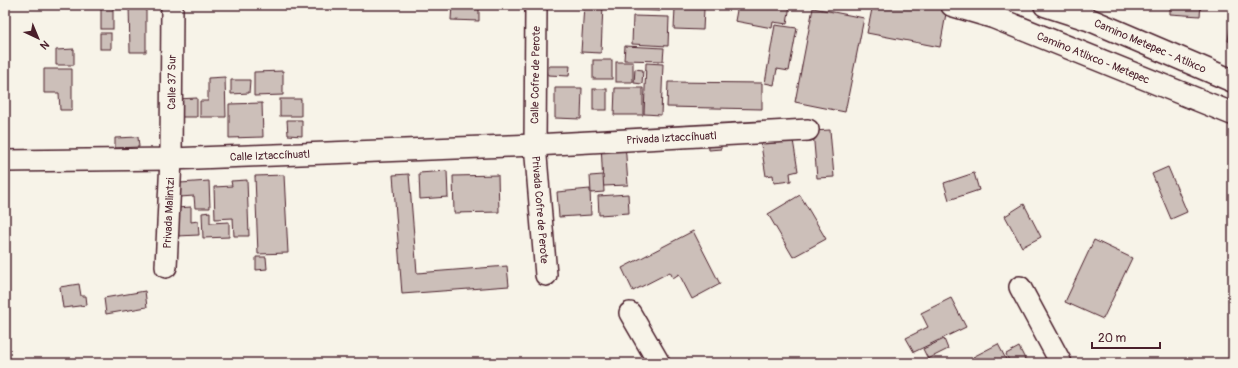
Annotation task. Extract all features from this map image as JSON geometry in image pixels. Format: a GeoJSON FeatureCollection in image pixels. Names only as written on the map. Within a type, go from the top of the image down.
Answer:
{"type":"FeatureCollection","features":[{"type":"Feature","properties":{"kind":"main road","name":"Camino Atlixco - Metepec"},"geometry":{"type":"LineString","coordinates":[[952,5],[993,17],[1233,114]]}},
{"type":"Feature","properties":{"kind":"main road","name":"Camino Metepec - Atlixco"},"geometry":{"type":"LineString","coordinates":[[1045,5],[1088,19],[1233,81]]}},
{"type":"Feature","properties":{"kind":"street","name":"Calle 37 Sur"},"geometry":{"type":"LineString","coordinates":[[171,159],[172,5]]}},
{"type":"Feature","properties":{"kind":"street","name":"Calle Cofre de Perote"},"geometry":{"type":"LineString","coordinates":[[535,145],[536,5]]}},
{"type":"Feature","properties":{"kind":"street","name":"Privada Iztaccíhuatl"},"geometry":{"type":"LineString","coordinates":[[535,145],[808,130]]}},
{"type":"Feature","properties":{"kind":"street","name":"Calle Iztaccíhuatl"},"geometry":{"type":"LineString","coordinates":[[5,161],[171,159],[535,145]]}},
{"type":"Feature","properties":{"kind":"street","name":"Privada Cofre de Perote"},"geometry":{"type":"LineString","coordinates":[[535,145],[546,275]]}},
{"type":"Feature","properties":{"kind":"street","name":"Privada Malintzi"},"geometry":{"type":"LineString","coordinates":[[166,267],[171,159]]}},
{"type":"Feature","properties":{"kind":"street"},"geometry":{"type":"LineString","coordinates":[[1020,287],[1061,363]]}},
{"type":"Feature","properties":{"kind":"street"},"geometry":{"type":"LineString","coordinates":[[630,313],[659,363]]}},
{"type":"Feature","properties":{"kind":"building"},"geometry":{"type":"Polygon","coordinates":[[[101,5],[113,5],[113,29],[101,29],[101,5]]]}},
{"type":"Feature","properties":{"kind":"building"},"geometry":{"type":"Polygon","coordinates":[[[129,5],[146,5],[146,52],[130,52],[129,5]]]}},
{"type":"Feature","properties":{"kind":"building"},"geometry":{"type":"Polygon","coordinates":[[[452,5],[479,5],[479,21],[451,20],[452,5]]]}},
{"type":"Feature","properties":{"kind":"building"},"geometry":{"type":"Polygon","coordinates":[[[584,5],[603,5],[601,53],[581,52],[584,5]]]}},
{"type":"Feature","properties":{"kind":"building"},"geometry":{"type":"Polygon","coordinates":[[[635,5],[673,5],[673,9],[661,8],[660,11],[635,10],[635,5]]]}},
{"type":"Feature","properties":{"kind":"building"},"geometry":{"type":"Polygon","coordinates":[[[738,5],[790,5],[787,24],[773,22],[772,28],[735,21],[738,5]]]}},
{"type":"Feature","properties":{"kind":"building"},"geometry":{"type":"Polygon","coordinates":[[[878,5],[930,5],[947,8],[940,47],[867,33],[872,9],[877,10],[878,5]]]}},
{"type":"Feature","properties":{"kind":"building"},"geometry":{"type":"Polygon","coordinates":[[[1170,5],[1201,5],[1200,16],[1170,14],[1170,5]]]}},
{"type":"Feature","properties":{"kind":"building"},"geometry":{"type":"Polygon","coordinates":[[[675,8],[704,9],[703,30],[674,29],[675,8]]]}},
{"type":"Feature","properties":{"kind":"building"},"geometry":{"type":"Polygon","coordinates":[[[813,8],[864,18],[845,112],[795,102],[813,8]]]}},
{"type":"Feature","properties":{"kind":"building"},"geometry":{"type":"Polygon","coordinates":[[[633,16],[669,17],[668,46],[632,44],[633,16]]]}},
{"type":"Feature","properties":{"kind":"building"},"geometry":{"type":"Polygon","coordinates":[[[775,25],[797,28],[789,71],[777,69],[774,85],[765,83],[775,25]]]}},
{"type":"Feature","properties":{"kind":"building"},"geometry":{"type":"Polygon","coordinates":[[[1230,29],[1233,29],[1233,42],[1228,41],[1230,29]]]}},
{"type":"Feature","properties":{"kind":"building"},"geometry":{"type":"Polygon","coordinates":[[[100,33],[111,33],[111,49],[100,49],[100,33]]]}},
{"type":"Feature","properties":{"kind":"building"},"geometry":{"type":"Polygon","coordinates":[[[625,46],[664,48],[663,61],[624,60],[625,46]]]}},
{"type":"Feature","properties":{"kind":"building"},"geometry":{"type":"Polygon","coordinates":[[[74,49],[74,65],[56,65],[56,50],[74,49]]]}},
{"type":"Feature","properties":{"kind":"building"},"geometry":{"type":"Polygon","coordinates":[[[593,60],[612,60],[612,79],[593,79],[593,60]]]}},
{"type":"Feature","properties":{"kind":"building"},"geometry":{"type":"Polygon","coordinates":[[[616,62],[633,62],[633,82],[616,82],[616,62]]]}},
{"type":"Feature","properties":{"kind":"building"},"geometry":{"type":"Polygon","coordinates":[[[646,63],[663,64],[661,115],[644,114],[646,63]]]}},
{"type":"Feature","properties":{"kind":"building"},"geometry":{"type":"Polygon","coordinates":[[[549,66],[570,66],[569,76],[548,75],[549,66]]]}},
{"type":"Feature","properties":{"kind":"building"},"geometry":{"type":"Polygon","coordinates":[[[44,69],[72,69],[72,110],[60,110],[59,93],[44,93],[44,69]]]}},
{"type":"Feature","properties":{"kind":"building"},"geometry":{"type":"Polygon","coordinates":[[[635,69],[643,70],[642,84],[634,83],[635,69]]]}},
{"type":"Feature","properties":{"kind":"building"},"geometry":{"type":"Polygon","coordinates":[[[283,71],[283,95],[254,96],[254,72],[283,71]]]}},
{"type":"Feature","properties":{"kind":"building"},"geometry":{"type":"Polygon","coordinates":[[[225,77],[226,117],[200,117],[200,101],[208,101],[208,78],[225,77]]]}},
{"type":"Feature","properties":{"kind":"building"},"geometry":{"type":"Polygon","coordinates":[[[231,80],[250,80],[249,93],[231,94],[231,80]]]}},
{"type":"Feature","properties":{"kind":"building"},"geometry":{"type":"Polygon","coordinates":[[[668,82],[762,83],[762,109],[667,107],[668,82]]]}},
{"type":"Feature","properties":{"kind":"building"},"geometry":{"type":"Polygon","coordinates":[[[555,88],[582,88],[581,119],[555,118],[555,88]]]}},
{"type":"Feature","properties":{"kind":"building"},"geometry":{"type":"Polygon","coordinates":[[[615,88],[643,88],[643,115],[614,115],[615,88]]]}},
{"type":"Feature","properties":{"kind":"building"},"geometry":{"type":"Polygon","coordinates":[[[593,89],[607,89],[607,110],[593,110],[593,89]]]}},
{"type":"Feature","properties":{"kind":"building"},"geometry":{"type":"Polygon","coordinates":[[[197,98],[197,117],[176,117],[176,99],[197,98]]]}},
{"type":"Feature","properties":{"kind":"building"},"geometry":{"type":"Polygon","coordinates":[[[280,99],[301,99],[301,116],[280,116],[280,99]]]}},
{"type":"Feature","properties":{"kind":"building"},"geometry":{"type":"Polygon","coordinates":[[[262,103],[263,137],[229,138],[229,104],[262,103]]]}},
{"type":"Feature","properties":{"kind":"building"},"geometry":{"type":"Polygon","coordinates":[[[287,120],[302,120],[302,136],[288,135],[287,120]]]}},
{"type":"Feature","properties":{"kind":"building"},"geometry":{"type":"Polygon","coordinates":[[[830,130],[834,177],[817,178],[813,131],[830,130]]]}},
{"type":"Feature","properties":{"kind":"building"},"geometry":{"type":"Polygon","coordinates":[[[792,134],[798,171],[790,173],[791,181],[774,183],[773,175],[766,176],[760,139],[792,134]]]}},
{"type":"Feature","properties":{"kind":"building"},"geometry":{"type":"Polygon","coordinates":[[[721,135],[721,149],[709,150],[708,136],[721,135]]]}},
{"type":"Feature","properties":{"kind":"building"},"geometry":{"type":"Polygon","coordinates":[[[138,137],[139,147],[115,148],[115,138],[138,137]]]}},
{"type":"Feature","properties":{"kind":"building"},"geometry":{"type":"Polygon","coordinates":[[[625,142],[628,185],[603,186],[601,143],[625,142]]]}},
{"type":"Feature","properties":{"kind":"building"},"geometry":{"type":"Polygon","coordinates":[[[1168,167],[1187,212],[1171,219],[1152,174],[1168,167]]]}},
{"type":"Feature","properties":{"kind":"building"},"geometry":{"type":"Polygon","coordinates":[[[447,171],[448,197],[420,199],[419,173],[447,171]]]}},
{"type":"Feature","properties":{"kind":"building"},"geometry":{"type":"Polygon","coordinates":[[[974,173],[979,190],[949,200],[944,183],[974,173]]]}},
{"type":"Feature","properties":{"kind":"building"},"geometry":{"type":"Polygon","coordinates":[[[409,174],[417,273],[507,266],[509,286],[402,294],[393,175],[409,174]]]}},
{"type":"Feature","properties":{"kind":"building"},"geometry":{"type":"Polygon","coordinates":[[[284,175],[288,253],[258,254],[255,176],[284,175]]]}},
{"type":"Feature","properties":{"kind":"building"},"geometry":{"type":"Polygon","coordinates":[[[498,175],[499,212],[454,213],[453,176],[498,175]]]}},
{"type":"Feature","properties":{"kind":"building"},"geometry":{"type":"Polygon","coordinates":[[[603,175],[604,192],[591,193],[590,176],[603,175]]]}},
{"type":"Feature","properties":{"kind":"building"},"geometry":{"type":"Polygon","coordinates":[[[247,180],[249,236],[234,236],[233,218],[215,219],[214,187],[232,186],[231,181],[247,180]]]}},
{"type":"Feature","properties":{"kind":"building"},"geometry":{"type":"Polygon","coordinates":[[[209,181],[210,208],[195,208],[194,196],[180,197],[180,183],[209,181]]]}},
{"type":"Feature","properties":{"kind":"building"},"geometry":{"type":"Polygon","coordinates":[[[590,189],[591,215],[559,217],[557,192],[590,189]]]}},
{"type":"Feature","properties":{"kind":"building"},"geometry":{"type":"Polygon","coordinates":[[[628,194],[629,213],[599,215],[598,196],[628,194]]]}},
{"type":"Feature","properties":{"kind":"building"},"geometry":{"type":"Polygon","coordinates":[[[800,195],[826,239],[793,257],[768,214],[800,195]]]}},
{"type":"Feature","properties":{"kind":"building"},"geometry":{"type":"Polygon","coordinates":[[[1024,204],[1041,237],[1022,247],[1005,216],[1024,204]]]}},
{"type":"Feature","properties":{"kind":"building"},"geometry":{"type":"Polygon","coordinates":[[[191,207],[191,222],[198,221],[199,235],[177,236],[176,208],[191,207]]]}},
{"type":"Feature","properties":{"kind":"building"},"geometry":{"type":"Polygon","coordinates":[[[210,212],[210,223],[229,222],[229,237],[203,238],[202,213],[210,212]]]}},
{"type":"Feature","properties":{"kind":"building"},"geometry":{"type":"Polygon","coordinates":[[[693,231],[720,284],[692,299],[679,274],[673,278],[670,272],[633,291],[622,268],[693,231]]]}},
{"type":"Feature","properties":{"kind":"building"},"geometry":{"type":"Polygon","coordinates":[[[1094,240],[1132,258],[1103,319],[1065,302],[1094,240]]]}},
{"type":"Feature","properties":{"kind":"building"},"geometry":{"type":"Polygon","coordinates":[[[256,257],[266,257],[267,269],[256,270],[256,257]]]}},
{"type":"Feature","properties":{"kind":"building"},"geometry":{"type":"Polygon","coordinates":[[[79,284],[81,296],[86,296],[87,305],[63,308],[60,287],[79,284]]]}},
{"type":"Feature","properties":{"kind":"building"},"geometry":{"type":"Polygon","coordinates":[[[145,291],[147,307],[106,314],[104,298],[145,291]]]}},
{"type":"Feature","properties":{"kind":"building"},"geometry":{"type":"Polygon","coordinates":[[[951,298],[966,327],[914,352],[906,338],[928,327],[921,313],[951,298]]]}},
{"type":"Feature","properties":{"kind":"building"},"geometry":{"type":"Polygon","coordinates":[[[944,339],[948,349],[928,359],[923,349],[944,339]]]}},
{"type":"Feature","properties":{"kind":"building"},"geometry":{"type":"Polygon","coordinates":[[[998,344],[1008,363],[976,363],[973,357],[998,344]]]}},
{"type":"Feature","properties":{"kind":"building"},"geometry":{"type":"Polygon","coordinates":[[[1019,347],[1026,361],[1022,363],[1010,363],[1006,354],[1019,347]]]}}]}
